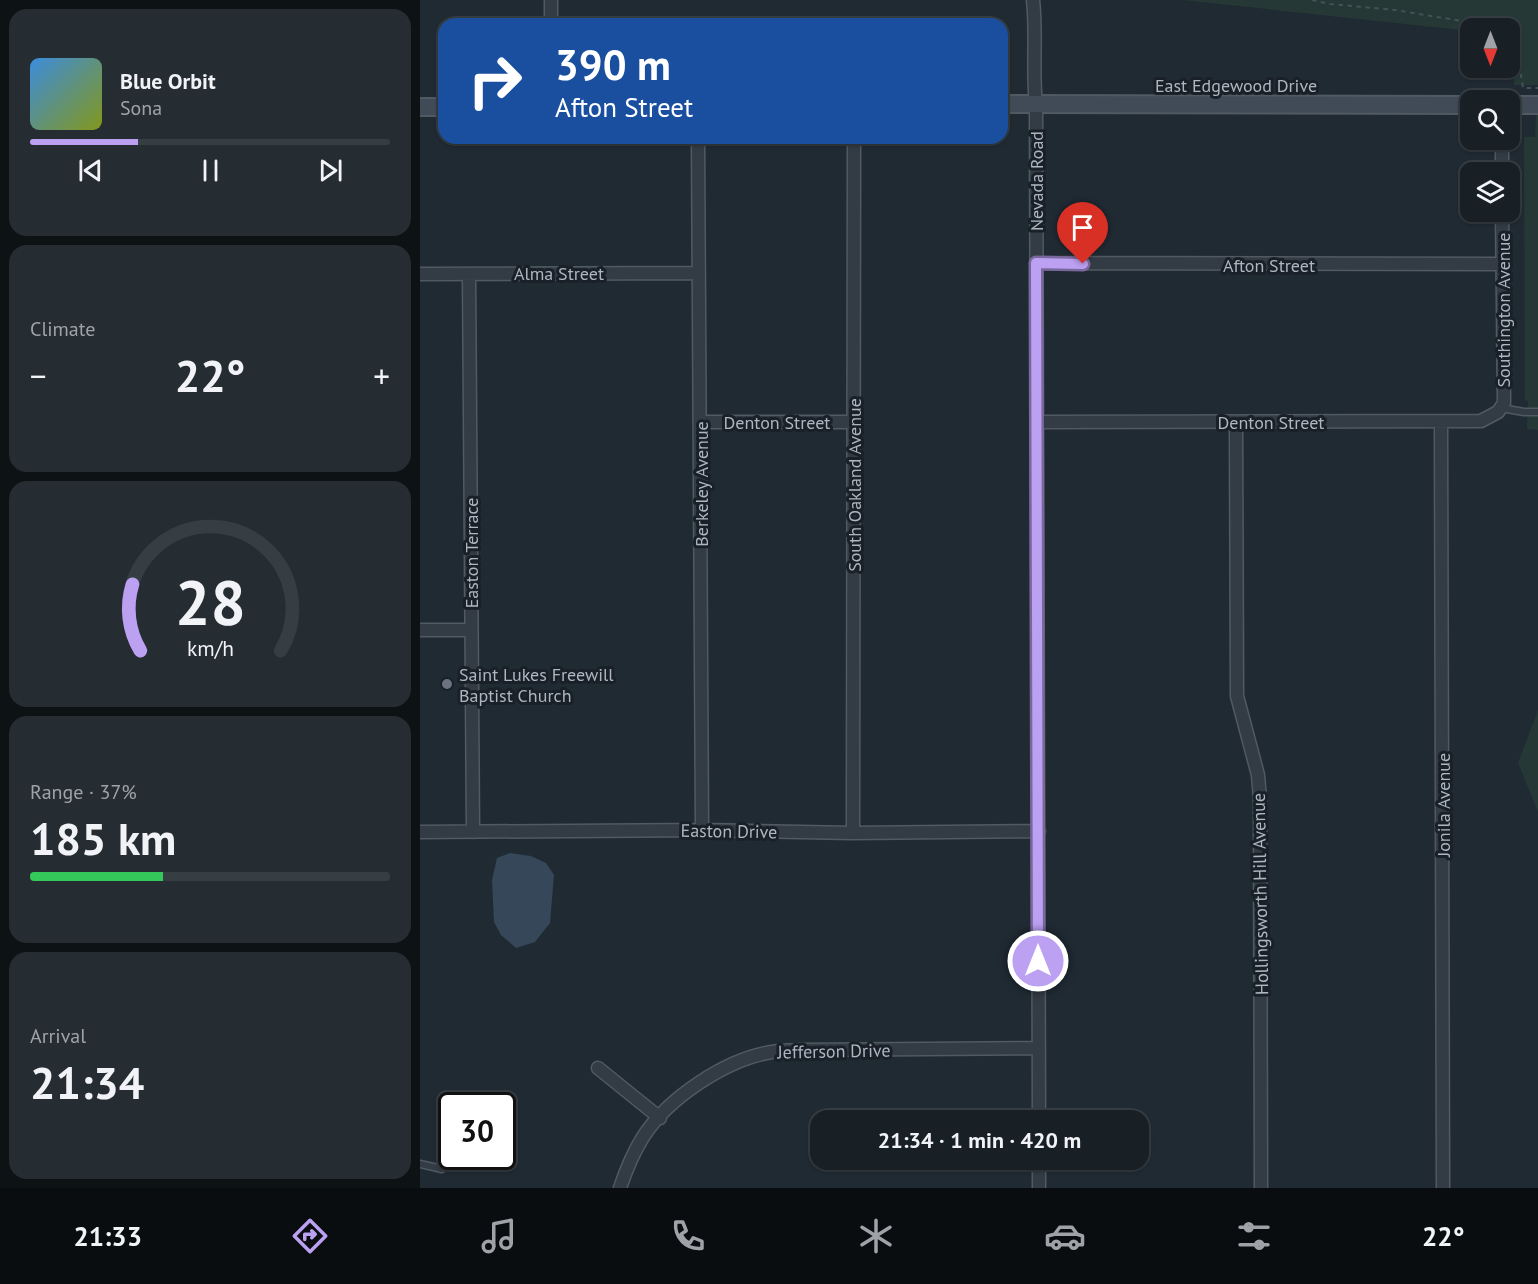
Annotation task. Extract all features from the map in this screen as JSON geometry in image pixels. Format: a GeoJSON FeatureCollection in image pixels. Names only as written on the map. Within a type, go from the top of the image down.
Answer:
{"type":"FeatureCollection","features":[{"type":"Feature","properties":{"kind":"street"},"geometry":{"type":"LineString","coordinates":[[551,0],[551,18]]}},
{"type":"Feature","properties":{"kind":"street","name":"Nevada Road"},"geometry":{"type":"LineString","coordinates":[[1033,0],[1036,26],[1039,1110]]}},
{"type":"Feature","properties":{"kind":"street","name":"East Edgewood Drive"},"geometry":{"type":"LineString","coordinates":[[1008,104],[1460,105]]}},
{"type":"Feature","properties":{"kind":"street"},"geometry":{"type":"LineString","coordinates":[[1520,105],[1538,105]]}},
{"type":"Feature","properties":{"kind":"street"},"geometry":{"type":"LineString","coordinates":[[420,107],[438,107]]}},
{"type":"Feature","properties":{"kind":"street","name":"Berkeley Avenue"},"geometry":{"type":"LineString","coordinates":[[698,144],[702,830]]}},
{"type":"Feature","properties":{"kind":"street","name":"South Oakland Avenue"},"geometry":{"type":"LineString","coordinates":[[853,833],[854,144]]}},
{"type":"Feature","properties":{"kind":"street","name":"Southington Avenue"},"geometry":{"type":"LineString","coordinates":[[1501,408],[1504,403],[1502,222]]}},
{"type":"Feature","properties":{"kind":"street","name":"Afton Street"},"geometry":{"type":"LineString","coordinates":[[1036,263],[1502,264]]}},
{"type":"Feature","properties":{"kind":"street","name":"Alma Street"},"geometry":{"type":"LineString","coordinates":[[420,274],[699,273]]}},
{"type":"Feature","properties":{"kind":"street","name":"Easton Terrace"},"geometry":{"type":"LineString","coordinates":[[469,274],[472,832]]}},
{"type":"Feature","properties":{"kind":"street","name":"Denton Street"},"geometry":{"type":"LineString","coordinates":[[1037,422],[1481,421],[1501,408]]}},
{"type":"Feature","properties":{"kind":"street","name":"Denton Street"},"geometry":{"type":"LineString","coordinates":[[700,422],[854,422]]}},
{"type":"Feature","properties":{"kind":"street","name":"Hollingsworth Hill Avenue"},"geometry":{"type":"LineString","coordinates":[[1236,422],[1237,696],[1258,775],[1260,799],[1261,1188]]}},
{"type":"Feature","properties":{"kind":"street","name":"Jonila Avenue"},"geometry":{"type":"LineString","coordinates":[[1441,422],[1443,1188]]}},
{"type":"Feature","properties":{"kind":"street"},"geometry":{"type":"LineString","coordinates":[[420,630],[471,630]]}},
{"type":"Feature","properties":{"kind":"street","name":"Easton Drive"},"geometry":{"type":"LineString","coordinates":[[420,832],[1039,831]]}},
{"type":"Feature","properties":{"kind":"street","name":"Jefferson Drive"},"geometry":{"type":"LineString","coordinates":[[620,1188],[626,1170],[644,1136],[682,1094],[713,1073],[738,1062],[771,1052],[1038,1048]]}},
{"type":"Feature","properties":{"kind":"street"},"geometry":{"type":"LineString","coordinates":[[598,1068],[660,1118]]}},
{"type":"Feature","properties":{"kind":"street"},"geometry":{"type":"LineString","coordinates":[[1039,1170],[1039,1188]]}},
{"type":"Feature","properties":{"kind":"lane"},"geometry":{"type":"LineString","coordinates":[[1501,408],[1538,412]]}},
{"type":"Feature","properties":{"kind":"lane"},"geometry":{"type":"LineString","coordinates":[[420,1164],[438,1168]]}},
{"type":"Feature","properties":{"kind":"path"},"geometry":{"type":"LineString","coordinates":[[1312,0],[1460,21]]}},
{"type":"Feature","properties":{"kind":"path"},"geometry":{"type":"LineString","coordinates":[[1520,69],[1523,88],[1538,88]]}},
{"type":"Feature","properties":{"kind":"green space"},"geometry":{"type":"Polygon","coordinates":[[[1183,0],[1538,0],[1538,85],[1514,85],[1514,78],[1520,78],[1520,18],[1460,18],[1460,30],[1183,0]]]}},
{"type":"Feature","properties":{"kind":"green space"},"geometry":{"type":"Polygon","coordinates":[[[1536,112],[1538,112],[1538,430],[1527,429],[1528,401],[1525,400],[1524,137],[1535,137],[1536,112]]]}},
{"type":"Feature","properties":{"kind":"green space"},"geometry":{"type":"Polygon","coordinates":[[[1538,710],[1538,812],[1518,763],[1538,710]]]}},
{"type":"Feature","properties":{"kind":"water"},"geometry":{"type":"Polygon","coordinates":[[[510,853],[531,856],[546,863],[554,875],[550,923],[535,942],[516,948],[501,935],[494,922],[492,880],[497,858],[510,853]]]}},
{"type":"Feature","properties":{"kind":"place","name":"Saint Lukes Freewill Baptist Church"},"geometry":{"type":"Point","coordinates":[447,684]}},
{"type":"Feature","properties":{"kind":"route"},"geometry":{"type":"LineString","coordinates":[[1038,961],[1036,263],[1083,264]]}}]}
